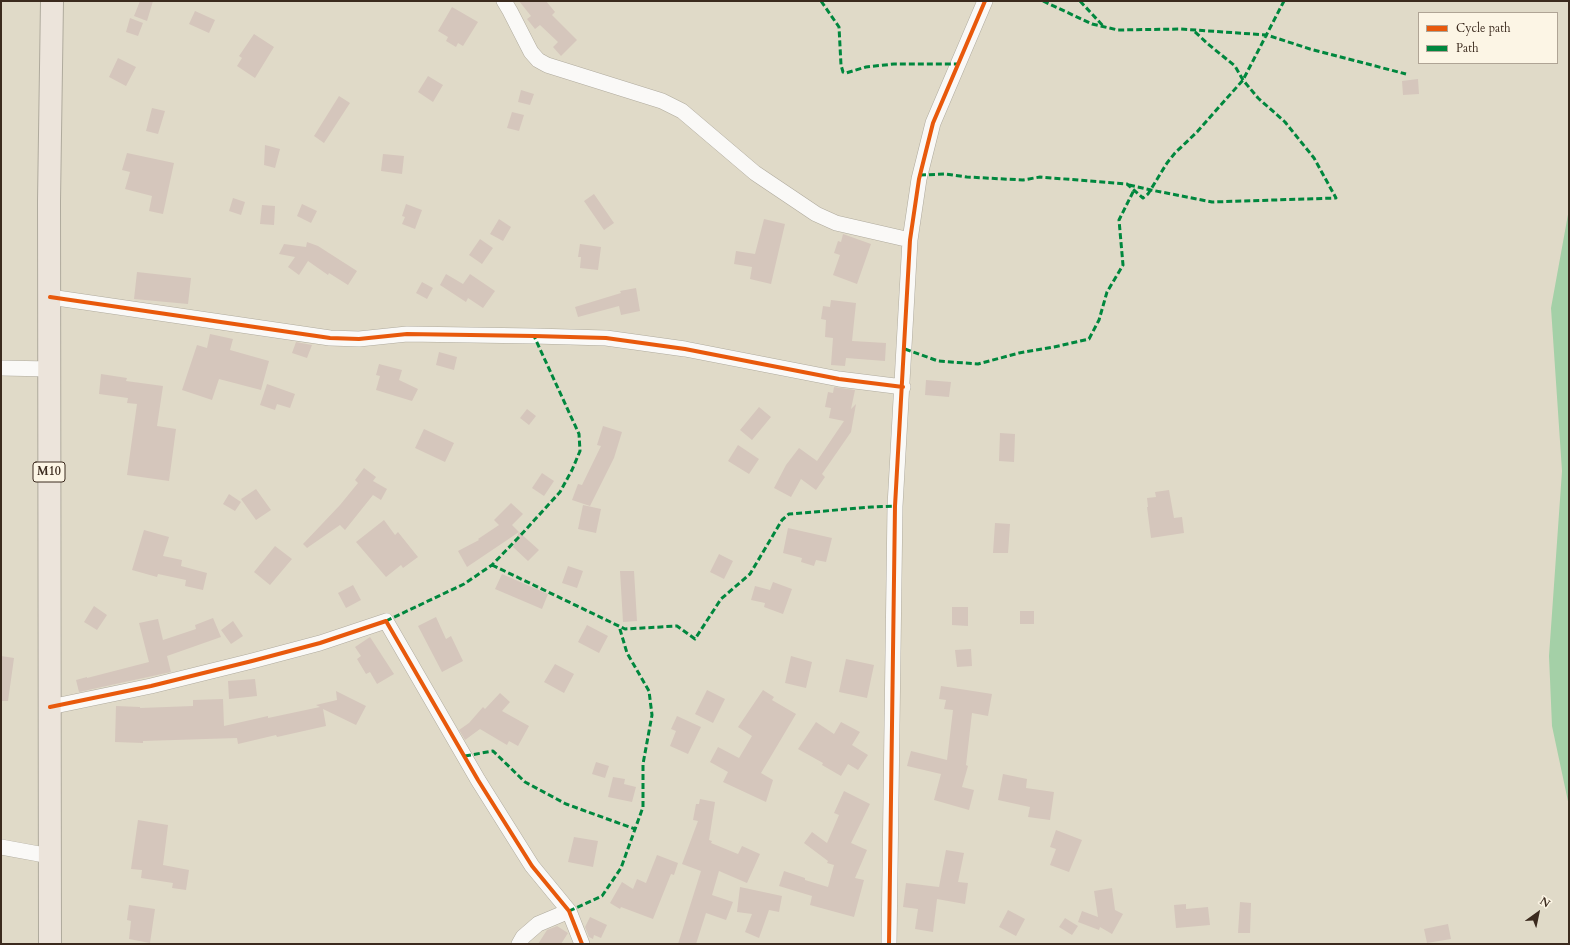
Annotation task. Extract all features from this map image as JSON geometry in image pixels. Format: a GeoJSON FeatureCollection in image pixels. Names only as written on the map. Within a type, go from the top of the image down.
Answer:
{"type":"FeatureCollection","features":[{"type":"Feature","properties":{"kind":"highway","name":"M10"},"geometry":{"type":"LineString","coordinates":[[50,944],[49,201],[52,1]]}},
{"type":"Feature","properties":{"kind":"street"},"geometry":{"type":"LineString","coordinates":[[504,1],[530,52],[538,60],[547,65],[662,101],[682,111],[755,173],[816,214],[836,223],[910,240]]}},
{"type":"Feature","properties":{"kind":"street"},"geometry":{"type":"LineString","coordinates":[[890,944],[895,506],[903,387],[910,240],[919,179],[933,123],[985,1]]}},
{"type":"Feature","properties":{"kind":"street"},"geometry":{"type":"LineString","coordinates":[[50,297],[330,338],[359,339],[407,334],[606,338],[685,349],[839,379],[903,387]]}},
{"type":"Feature","properties":{"kind":"street"},"geometry":{"type":"LineString","coordinates":[[1,368],[50,369]]}},
{"type":"Feature","properties":{"kind":"street"},"geometry":{"type":"LineString","coordinates":[[50,707],[150,686],[252,661],[320,642],[386,621],[478,780],[511,833],[532,866],[569,911],[582,944]]}},
{"type":"Feature","properties":{"kind":"street"},"geometry":{"type":"LineString","coordinates":[[1,847],[50,856]]}},
{"type":"Feature","properties":{"kind":"street"},"geometry":{"type":"LineString","coordinates":[[518,944],[538,924],[569,911]]}},
{"type":"Feature","properties":{"kind":"green space"},"geometry":{"type":"Polygon","coordinates":[[[1569,209],[1569,806],[1552,726],[1549,656],[1562,471],[1551,308],[1569,209]]]}},
{"type":"Feature","properties":{"kind":"building"},"geometry":{"type":"Polygon","coordinates":[[[140,1],[153,1],[147,21],[134,16],[140,1]]]}},
{"type":"Feature","properties":{"kind":"building"},"geometry":{"type":"Polygon","coordinates":[[[519,1],[546,1],[555,12],[552,15],[577,40],[561,56],[553,47],[558,42],[540,25],[535,29],[527,19],[531,16],[519,1]]]}},
{"type":"Feature","properties":{"kind":"building"},"geometry":{"type":"Polygon","coordinates":[[[452,7],[478,22],[463,46],[458,43],[456,47],[446,41],[448,37],[438,31],[452,7]]]}},
{"type":"Feature","properties":{"kind":"building"},"geometry":{"type":"Polygon","coordinates":[[[195,11],[215,20],[209,33],[189,24],[195,11]]]}},
{"type":"Feature","properties":{"kind":"building"},"geometry":{"type":"Polygon","coordinates":[[[130,18],[143,23],[138,36],[126,32],[130,18]]]}},
{"type":"Feature","properties":{"kind":"building"},"geometry":{"type":"Polygon","coordinates":[[[254,34],[274,47],[255,78],[237,66],[242,58],[239,56],[254,34]]]}},
{"type":"Feature","properties":{"kind":"building"},"geometry":{"type":"Polygon","coordinates":[[[118,58],[136,67],[126,86],[109,77],[118,58]]]}},
{"type":"Feature","properties":{"kind":"building"},"geometry":{"type":"Polygon","coordinates":[[[428,76],[443,85],[433,102],[418,92],[428,76]]]}},
{"type":"Feature","properties":{"kind":"building"},"geometry":{"type":"Polygon","coordinates":[[[1418,79],[1419,94],[1403,95],[1402,81],[1418,79]]]}},
{"type":"Feature","properties":{"kind":"building"},"geometry":{"type":"Polygon","coordinates":[[[521,90],[534,94],[530,105],[518,102],[521,90]]]}},
{"type":"Feature","properties":{"kind":"building"},"geometry":{"type":"Polygon","coordinates":[[[339,96],[350,103],[324,143],[314,136],[339,96]]]}},
{"type":"Feature","properties":{"kind":"building"},"geometry":{"type":"Polygon","coordinates":[[[152,108],[165,111],[158,134],[146,131],[152,108]]]}},
{"type":"Feature","properties":{"kind":"building"},"geometry":{"type":"Polygon","coordinates":[[[512,112],[524,115],[519,131],[507,128],[512,112]]]}},
{"type":"Feature","properties":{"kind":"building"},"geometry":{"type":"Polygon","coordinates":[[[265,145],[280,149],[275,168],[264,165],[265,145]]]}},
{"type":"Feature","properties":{"kind":"building"},"geometry":{"type":"Polygon","coordinates":[[[127,153],[174,163],[163,214],[149,211],[152,196],[125,189],[130,172],[122,170],[127,153]]]}},
{"type":"Feature","properties":{"kind":"building"},"geometry":{"type":"Polygon","coordinates":[[[383,154],[404,156],[402,174],[381,171],[383,154]]]}},
{"type":"Feature","properties":{"kind":"building"},"geometry":{"type":"Polygon","coordinates":[[[594,194],[614,223],[604,230],[584,201],[594,194]]]}},
{"type":"Feature","properties":{"kind":"building"},"geometry":{"type":"Polygon","coordinates":[[[233,198],[245,202],[241,215],[229,211],[233,198]]]}},
{"type":"Feature","properties":{"kind":"building"},"geometry":{"type":"Polygon","coordinates":[[[302,204],[317,211],[311,223],[297,216],[302,204]]]}},
{"type":"Feature","properties":{"kind":"building"},"geometry":{"type":"Polygon","coordinates":[[[406,204],[422,210],[415,229],[402,224],[405,217],[402,216],[406,204]]]}},
{"type":"Feature","properties":{"kind":"building"},"geometry":{"type":"Polygon","coordinates":[[[262,205],[275,206],[274,225],[260,224],[262,205]]]}},
{"type":"Feature","properties":{"kind":"building"},"geometry":{"type":"Polygon","coordinates":[[[499,219],[511,227],[503,241],[490,234],[499,219]]]}},
{"type":"Feature","properties":{"kind":"building"},"geometry":{"type":"Polygon","coordinates":[[[764,219],[785,224],[771,284],[750,279],[752,267],[734,264],[736,251],[755,254],[764,219]]]}},
{"type":"Feature","properties":{"kind":"building"},"geometry":{"type":"Polygon","coordinates":[[[843,234],[871,244],[857,284],[833,275],[840,255],[834,253],[838,241],[841,242],[843,234]]]}},
{"type":"Feature","properties":{"kind":"building"},"geometry":{"type":"Polygon","coordinates":[[[480,239],[493,248],[482,264],[469,255],[480,239]]]}},
{"type":"Feature","properties":{"kind":"building"},"geometry":{"type":"Polygon","coordinates":[[[307,242],[318,246],[357,271],[348,285],[329,273],[328,275],[308,261],[299,275],[288,267],[295,257],[279,254],[284,244],[306,247],[307,242]]]}},
{"type":"Feature","properties":{"kind":"building"},"geometry":{"type":"Polygon","coordinates":[[[580,244],[601,247],[598,270],[580,268],[581,257],[578,257],[580,244]]]}},
{"type":"Feature","properties":{"kind":"building"},"geometry":{"type":"Polygon","coordinates":[[[137,272],[191,278],[188,304],[134,299],[137,272]]]}},
{"type":"Feature","properties":{"kind":"building"},"geometry":{"type":"Polygon","coordinates":[[[446,274],[463,284],[470,274],[495,291],[483,308],[468,298],[466,302],[440,285],[446,274]]]}},
{"type":"Feature","properties":{"kind":"building"},"geometry":{"type":"Polygon","coordinates":[[[422,282],[433,288],[427,299],[416,293],[422,282]]]}},
{"type":"Feature","properties":{"kind":"building"},"geometry":{"type":"Polygon","coordinates":[[[636,288],[640,311],[621,315],[619,306],[578,317],[575,307],[621,293],[620,291],[636,288]]]}},
{"type":"Feature","properties":{"kind":"building"},"geometry":{"type":"Polygon","coordinates":[[[831,300],[856,303],[852,341],[886,343],[885,361],[846,358],[845,366],[831,365],[833,338],[825,337],[826,320],[821,319],[823,306],[830,307],[831,300]]]}},
{"type":"Feature","properties":{"kind":"building"},"geometry":{"type":"Polygon","coordinates":[[[210,334],[233,339],[230,350],[269,361],[261,390],[219,379],[212,400],[182,390],[197,345],[207,348],[210,334]]]}},
{"type":"Feature","properties":{"kind":"building"},"geometry":{"type":"Polygon","coordinates":[[[296,342],[312,345],[307,358],[292,353],[296,342]]]}},
{"type":"Feature","properties":{"kind":"building"},"geometry":{"type":"Polygon","coordinates":[[[439,352],[457,357],[454,370],[436,365],[439,352]]]}},
{"type":"Feature","properties":{"kind":"building"},"geometry":{"type":"Polygon","coordinates":[[[379,364],[402,370],[399,380],[418,389],[412,401],[376,390],[380,376],[376,375],[379,364]]]}},
{"type":"Feature","properties":{"kind":"building"},"geometry":{"type":"Polygon","coordinates":[[[101,374],[127,378],[126,381],[163,386],[157,426],[176,429],[169,481],[127,475],[137,404],[127,403],[128,398],[99,394],[101,374]]]}},
{"type":"Feature","properties":{"kind":"building"},"geometry":{"type":"Polygon","coordinates":[[[926,380],[951,382],[949,397],[925,395],[926,380]]]}},
{"type":"Feature","properties":{"kind":"building"},"geometry":{"type":"Polygon","coordinates":[[[267,384],[295,394],[290,408],[277,404],[275,410],[260,405],[267,384]]]}},
{"type":"Feature","properties":{"kind":"building"},"geometry":{"type":"Polygon","coordinates":[[[834,387],[855,390],[851,409],[856,404],[851,432],[822,474],[825,477],[816,490],[801,479],[791,497],[774,488],[786,465],[799,448],[817,461],[844,421],[829,418],[831,408],[825,407],[828,392],[833,393],[834,387]]]}},
{"type":"Feature","properties":{"kind":"building"},"geometry":{"type":"Polygon","coordinates":[[[759,407],[771,417],[752,440],[740,430],[759,407]]]}},
{"type":"Feature","properties":{"kind":"building"},"geometry":{"type":"Polygon","coordinates":[[[527,409],[536,416],[529,425],[520,418],[527,409]]]}},
{"type":"Feature","properties":{"kind":"building"},"geometry":{"type":"Polygon","coordinates":[[[603,426],[622,432],[614,458],[590,506],[572,500],[578,484],[582,485],[601,446],[597,445],[603,426]]]}},
{"type":"Feature","properties":{"kind":"building"},"geometry":{"type":"Polygon","coordinates":[[[424,429],[454,443],[445,462],[415,448],[424,429]]]}},
{"type":"Feature","properties":{"kind":"building"},"geometry":{"type":"Polygon","coordinates":[[[1000,433],[1015,434],[1014,462],[999,461],[1000,433]]]}},
{"type":"Feature","properties":{"kind":"building"},"geometry":{"type":"Polygon","coordinates":[[[738,445],[759,459],[749,474],[728,461],[738,445]]]}},
{"type":"Feature","properties":{"kind":"building"},"geometry":{"type":"Polygon","coordinates":[[[364,468],[376,477],[373,481],[387,489],[381,500],[373,495],[345,530],[340,525],[307,548],[303,544],[340,505],[358,483],[355,480],[364,468]]]}},
{"type":"Feature","properties":{"kind":"building"},"geometry":{"type":"Polygon","coordinates":[[[542,473],[554,481],[544,496],[532,488],[542,473]]]}},
{"type":"Feature","properties":{"kind":"building"},"geometry":{"type":"Polygon","coordinates":[[[256,489],[271,510],[256,520],[241,499],[256,489]]]}},
{"type":"Feature","properties":{"kind":"building"},"geometry":{"type":"Polygon","coordinates":[[[1169,490],[1174,518],[1182,517],[1184,533],[1151,538],[1147,498],[1156,497],[1155,492],[1169,490]]]}},
{"type":"Feature","properties":{"kind":"building"},"geometry":{"type":"Polygon","coordinates":[[[229,494],[241,502],[235,511],[223,504],[229,494]]]}},
{"type":"Feature","properties":{"kind":"building"},"geometry":{"type":"Polygon","coordinates":[[[511,503],[523,514],[512,525],[519,532],[467,567],[458,551],[479,540],[478,539],[499,525],[494,520],[511,503]]]}},
{"type":"Feature","properties":{"kind":"building"},"geometry":{"type":"Polygon","coordinates":[[[583,505],[601,509],[596,533],[578,529],[583,505]]]}},
{"type":"Feature","properties":{"kind":"building"},"geometry":{"type":"Polygon","coordinates":[[[384,520],[395,535],[398,532],[418,557],[403,568],[401,565],[386,577],[356,542],[384,520]]]}},
{"type":"Feature","properties":{"kind":"building"},"geometry":{"type":"Polygon","coordinates":[[[995,523],[1010,524],[1008,553],[993,553],[995,523]]]}},
{"type":"Feature","properties":{"kind":"building"},"geometry":{"type":"Polygon","coordinates":[[[788,528],[832,538],[826,562],[816,560],[814,566],[801,562],[802,558],[783,553],[788,528]]]}},
{"type":"Feature","properties":{"kind":"building"},"geometry":{"type":"Polygon","coordinates":[[[144,530],[169,537],[163,556],[182,560],[181,566],[207,573],[203,590],[185,586],[186,580],[158,574],[157,577],[132,570],[144,530]]]}},
{"type":"Feature","properties":{"kind":"building"},"geometry":{"type":"Polygon","coordinates":[[[519,532],[539,550],[528,561],[513,547],[519,532]]]}},
{"type":"Feature","properties":{"kind":"building"},"geometry":{"type":"Polygon","coordinates":[[[275,546],[292,559],[270,585],[254,572],[275,546]]]}},
{"type":"Feature","properties":{"kind":"building"},"geometry":{"type":"Polygon","coordinates":[[[719,554],[733,561],[724,579],[710,572],[719,554]]]}},
{"type":"Feature","properties":{"kind":"building"},"geometry":{"type":"Polygon","coordinates":[[[568,566],[583,571],[577,588],[562,583],[568,566]]]}},
{"type":"Feature","properties":{"kind":"building"},"geometry":{"type":"Polygon","coordinates":[[[620,571],[634,571],[637,621],[623,622],[620,571]]]}},
{"type":"Feature","properties":{"kind":"building"},"geometry":{"type":"Polygon","coordinates":[[[502,574],[548,594],[542,609],[495,589],[502,574]]]}},
{"type":"Feature","properties":{"kind":"building"},"geometry":{"type":"Polygon","coordinates":[[[773,582],[792,589],[783,614],[764,607],[765,603],[751,600],[755,586],[770,590],[773,582]]]}},
{"type":"Feature","properties":{"kind":"building"},"geometry":{"type":"Polygon","coordinates":[[[353,585],[361,600],[346,608],[338,593],[353,585]]]}},
{"type":"Feature","properties":{"kind":"building"},"geometry":{"type":"Polygon","coordinates":[[[94,606],[107,615],[97,630],[84,622],[94,606]]]}},
{"type":"Feature","properties":{"kind":"building"},"geometry":{"type":"Polygon","coordinates":[[[952,607],[968,607],[968,626],[952,625],[952,607]]]}},
{"type":"Feature","properties":{"kind":"building"},"geometry":{"type":"Polygon","coordinates":[[[1020,611],[1034,611],[1034,624],[1020,624],[1020,611]]]}},
{"type":"Feature","properties":{"kind":"building"},"geometry":{"type":"Polygon","coordinates":[[[436,617],[446,639],[451,636],[463,661],[442,672],[418,626],[436,617]]]}},
{"type":"Feature","properties":{"kind":"building"},"geometry":{"type":"Polygon","coordinates":[[[213,618],[221,637],[167,656],[171,672],[79,692],[76,680],[149,662],[139,623],[158,619],[163,640],[196,629],[195,625],[213,618]]]}},
{"type":"Feature","properties":{"kind":"building"},"geometry":{"type":"Polygon","coordinates":[[[233,621],[243,636],[231,644],[221,630],[233,621]]]}},
{"type":"Feature","properties":{"kind":"building"},"geometry":{"type":"Polygon","coordinates":[[[587,625],[608,636],[599,653],[578,642],[587,625]]]}},
{"type":"Feature","properties":{"kind":"building"},"geometry":{"type":"Polygon","coordinates":[[[370,637],[394,674],[377,684],[370,672],[366,674],[357,659],[361,656],[355,647],[370,637]]]}},
{"type":"Feature","properties":{"kind":"building"},"geometry":{"type":"Polygon","coordinates":[[[971,649],[972,666],[957,667],[955,650],[971,649]]]}},
{"type":"Feature","properties":{"kind":"building"},"geometry":{"type":"Polygon","coordinates":[[[1,656],[14,658],[8,701],[1,701],[1,656]]]}},
{"type":"Feature","properties":{"kind":"building"},"geometry":{"type":"Polygon","coordinates":[[[791,656],[812,662],[806,688],[785,683],[791,656]]]}},
{"type":"Feature","properties":{"kind":"building"},"geometry":{"type":"Polygon","coordinates":[[[846,659],[874,665],[867,698],[839,692],[846,659]]]}},
{"type":"Feature","properties":{"kind":"building"},"geometry":{"type":"Polygon","coordinates":[[[555,664],[574,674],[564,693],[544,682],[555,664]]]}},
{"type":"Feature","properties":{"kind":"building"},"geometry":{"type":"Polygon","coordinates":[[[255,679],[257,696],[229,699],[228,681],[255,679]]]}},
{"type":"Feature","properties":{"kind":"building"},"geometry":{"type":"Polygon","coordinates":[[[941,686],[992,694],[988,716],[972,713],[966,765],[968,766],[962,787],[974,790],[969,810],[934,800],[941,774],[907,766],[911,751],[947,760],[953,710],[944,709],[946,700],[939,699],[941,686]]]}},
{"type":"Feature","properties":{"kind":"building"},"geometry":{"type":"Polygon","coordinates":[[[707,690],[725,699],[713,723],[695,714],[707,690]]]}},
{"type":"Feature","properties":{"kind":"building"},"geometry":{"type":"Polygon","coordinates":[[[763,690],[774,697],[772,700],[796,714],[761,773],[773,780],[766,802],[723,782],[728,772],[710,762],[718,747],[739,758],[752,736],[738,727],[763,690]]]}},
{"type":"Feature","properties":{"kind":"building"},"geometry":{"type":"Polygon","coordinates":[[[336,691],[366,706],[356,725],[323,709],[326,726],[277,737],[276,735],[238,744],[237,738],[143,741],[143,743],[115,742],[116,706],[140,708],[193,706],[193,700],[223,699],[224,726],[268,716],[268,718],[320,707],[316,705],[337,700],[336,691]]]}},
{"type":"Feature","properties":{"kind":"building"},"geometry":{"type":"Polygon","coordinates":[[[500,693],[510,702],[502,711],[529,726],[518,746],[509,741],[507,745],[480,729],[465,740],[459,730],[469,723],[483,707],[485,709],[500,693]]]}},
{"type":"Feature","properties":{"kind":"building"},"geometry":{"type":"Polygon","coordinates":[[[677,716],[701,727],[688,754],[670,746],[676,731],[671,729],[677,716]]]}},
{"type":"Feature","properties":{"kind":"building"},"geometry":{"type":"Polygon","coordinates":[[[816,722],[834,734],[841,722],[860,732],[852,745],[868,755],[858,770],[848,764],[841,776],[822,765],[823,763],[798,749],[816,722]]]}},
{"type":"Feature","properties":{"kind":"building"},"geometry":{"type":"Polygon","coordinates":[[[596,762],[609,766],[605,778],[592,774],[596,762]]]}},
{"type":"Feature","properties":{"kind":"building"},"geometry":{"type":"Polygon","coordinates":[[[1003,774],[1027,779],[1026,788],[1054,792],[1050,820],[1028,817],[1030,807],[998,800],[1003,774]]]}},
{"type":"Feature","properties":{"kind":"building"},"geometry":{"type":"Polygon","coordinates":[[[613,777],[625,779],[624,784],[636,787],[632,802],[608,797],[613,777]]]}},
{"type":"Feature","properties":{"kind":"building"},"geometry":{"type":"Polygon","coordinates":[[[844,791],[870,804],[851,843],[867,850],[855,878],[864,880],[854,917],[810,905],[812,896],[779,886],[784,871],[805,878],[805,880],[828,887],[834,865],[827,863],[828,861],[804,843],[812,832],[827,843],[839,815],[834,813],[844,791]]]}},
{"type":"Feature","properties":{"kind":"building"},"geometry":{"type":"Polygon","coordinates":[[[700,799],[715,802],[709,840],[712,841],[711,843],[738,854],[742,846],[760,854],[747,883],[719,871],[712,895],[733,902],[726,920],[706,913],[696,944],[678,944],[701,871],[682,864],[698,821],[693,820],[696,804],[699,804],[700,799]]]}},
{"type":"Feature","properties":{"kind":"building"},"geometry":{"type":"Polygon","coordinates":[[[138,820],[168,825],[163,865],[189,870],[186,890],[172,888],[173,883],[141,878],[142,870],[131,869],[138,820]]]}},
{"type":"Feature","properties":{"kind":"building"},"geometry":{"type":"Polygon","coordinates":[[[1056,830],[1082,840],[1069,872],[1050,865],[1056,849],[1050,847],[1056,830]]]}},
{"type":"Feature","properties":{"kind":"building"},"geometry":{"type":"Polygon","coordinates":[[[574,837],[598,841],[593,867],[568,862],[574,837]]]}},
{"type":"Feature","properties":{"kind":"building"},"geometry":{"type":"Polygon","coordinates":[[[946,850],[964,853],[958,882],[968,883],[965,904],[937,899],[933,932],[915,929],[918,909],[903,907],[906,883],[939,887],[946,850]]]}},
{"type":"Feature","properties":{"kind":"building"},"geometry":{"type":"Polygon","coordinates":[[[657,855],[678,863],[674,875],[671,874],[653,919],[621,907],[620,909],[610,903],[622,882],[633,889],[637,879],[646,883],[657,855]]]}},
{"type":"Feature","properties":{"kind":"building"},"geometry":{"type":"Polygon","coordinates":[[[740,887],[782,896],[779,912],[769,910],[759,938],[745,932],[752,914],[737,912],[740,887]]]}},
{"type":"Feature","properties":{"kind":"building"},"geometry":{"type":"Polygon","coordinates":[[[1112,888],[1115,910],[1123,914],[1112,934],[1100,927],[1099,930],[1078,922],[1082,911],[1098,917],[1094,891],[1112,888]]]}},
{"type":"Feature","properties":{"kind":"building"},"geometry":{"type":"Polygon","coordinates":[[[1240,902],[1251,903],[1250,933],[1238,933],[1240,902]]]}},
{"type":"Feature","properties":{"kind":"building"},"geometry":{"type":"Polygon","coordinates":[[[1186,904],[1186,909],[1208,907],[1210,925],[1176,928],[1174,905],[1186,904]]]}},
{"type":"Feature","properties":{"kind":"building"},"geometry":{"type":"Polygon","coordinates":[[[129,905],[155,909],[150,943],[129,939],[131,921],[127,920],[129,905]]]}},
{"type":"Feature","properties":{"kind":"building"},"geometry":{"type":"Polygon","coordinates":[[[1008,910],[1025,919],[1016,936],[999,927],[1008,910]]]}},
{"type":"Feature","properties":{"kind":"building"},"geometry":{"type":"Polygon","coordinates":[[[590,917],[607,925],[601,938],[594,935],[593,939],[589,937],[585,927],[590,917]]]}},
{"type":"Feature","properties":{"kind":"building"},"geometry":{"type":"Polygon","coordinates":[[[1065,918],[1078,926],[1072,935],[1059,927],[1065,918]]]}},
{"type":"Feature","properties":{"kind":"building"},"geometry":{"type":"Polygon","coordinates":[[[1448,924],[1451,939],[1427,943],[1424,929],[1448,924]]]}},
{"type":"Feature","properties":{"kind":"building"},"geometry":{"type":"Polygon","coordinates":[[[557,926],[568,933],[561,944],[538,944],[547,930],[557,926]]]}},
{"type":"Feature","properties":{"kind":"marked path"},"geometry":{"type":"LineString","coordinates":[[821,1],[839,27],[841,65],[843,72],[846,73],[866,67],[894,64],[959,64]]}},
{"type":"Feature","properties":{"kind":"marked path"},"geometry":{"type":"LineString","coordinates":[[1043,1],[1092,24],[1118,30],[1181,29],[1267,35],[1310,49],[1406,74]]}},
{"type":"Feature","properties":{"kind":"marked path"},"geometry":{"type":"LineString","coordinates":[[1080,1],[1104,27]]}},
{"type":"Feature","properties":{"kind":"marked path"},"geometry":{"type":"LineString","coordinates":[[920,175],[945,174],[967,177],[1023,180],[1040,177],[1127,184],[1143,198],[1148,194],[1175,153],[1197,132],[1243,80],[1284,1]]}},
{"type":"Feature","properties":{"kind":"marked path"},"geometry":{"type":"LineString","coordinates":[[1129,185],[1212,202],[1336,198],[1314,158],[1285,122],[1258,98],[1243,80],[1235,66],[1194,31]]}},
{"type":"Feature","properties":{"kind":"marked path"},"geometry":{"type":"LineString","coordinates":[[905,349],[938,361],[978,364],[1019,353],[1089,339],[1099,320],[1107,292],[1123,265],[1119,220],[1134,190]]}},
{"type":"Feature","properties":{"kind":"marked path"},"geometry":{"type":"LineString","coordinates":[[386,621],[464,584],[492,565],[560,492],[572,470],[580,451],[579,434],[534,336]]}},
{"type":"Feature","properties":{"kind":"marked path"},"geometry":{"type":"LineString","coordinates":[[492,565],[625,629],[677,626],[695,639],[721,599],[750,574],[782,520],[789,514],[895,506]]}},
{"type":"Feature","properties":{"kind":"marked path"},"geometry":{"type":"LineString","coordinates":[[569,911],[602,896],[621,868],[643,807],[643,764],[652,715],[649,691],[627,653],[619,626]]}},
{"type":"Feature","properties":{"kind":"marked path"},"geometry":{"type":"LineString","coordinates":[[465,756],[493,751],[525,782],[566,804],[635,829]]}},
{"type":"Feature","properties":{"kind":"cycle path"},"geometry":{"type":"LineString","coordinates":[[889,944],[895,506],[910,240],[919,179],[933,123],[985,1]]}},
{"type":"Feature","properties":{"kind":"cycle path"},"geometry":{"type":"LineString","coordinates":[[50,297],[330,338],[359,339],[407,334],[606,338],[685,349],[839,379],[903,387]]}},
{"type":"Feature","properties":{"kind":"cycle path"},"geometry":{"type":"LineString","coordinates":[[50,707],[151,686],[252,661],[320,643],[386,621],[478,780],[532,866],[569,911],[582,944]]}}]}
